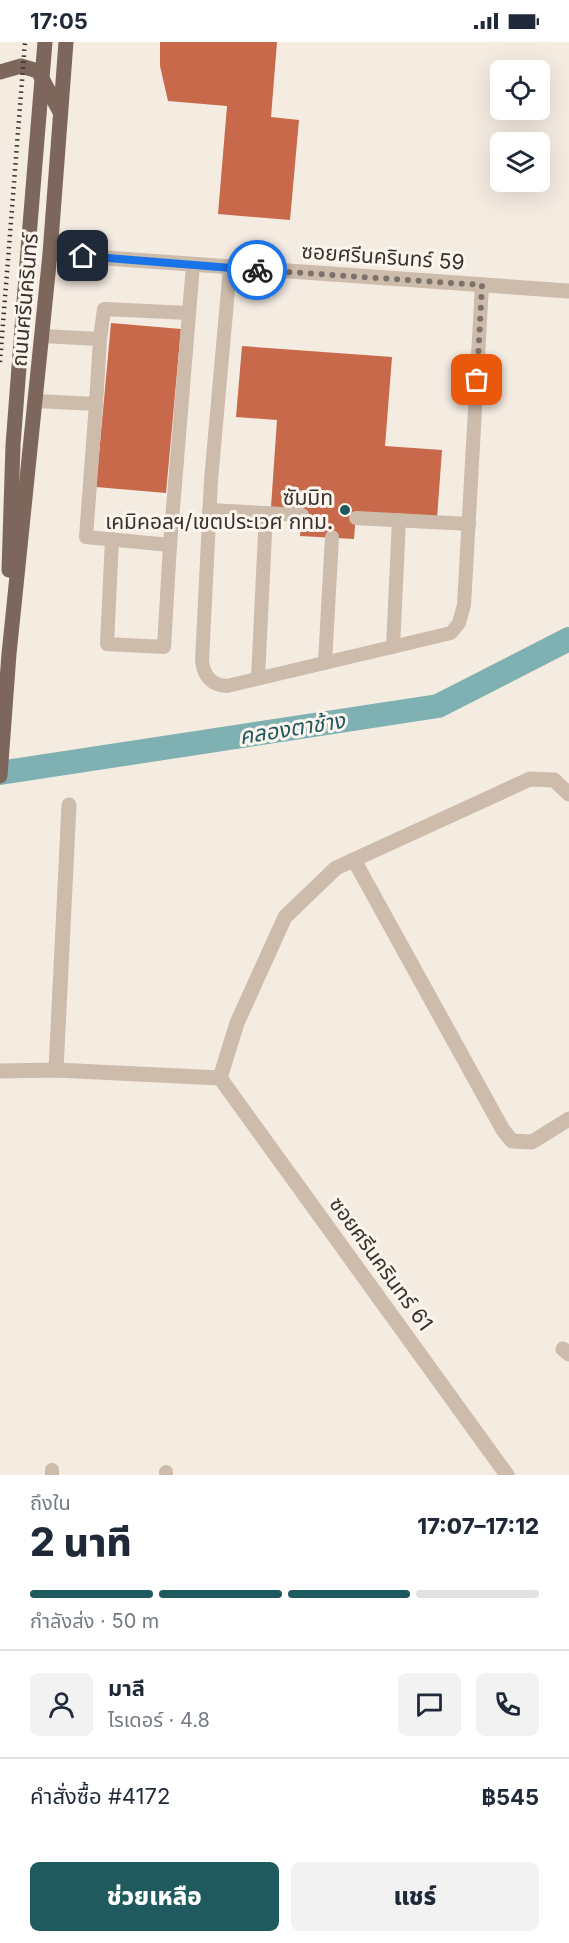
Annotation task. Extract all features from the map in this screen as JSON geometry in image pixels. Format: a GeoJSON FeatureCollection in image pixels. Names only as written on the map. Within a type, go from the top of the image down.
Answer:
{"type":"FeatureCollection","features":[{"type":"Feature","properties":{"kind":"main road"},"geometry":{"type":"LineString","coordinates":[[9,654],[10,497],[45,42]]}},
{"type":"Feature","properties":{"kind":"main road","name":"ถนนศรีนครินทร์"},"geometry":{"type":"LineString","coordinates":[[0,777],[9,654],[51,254],[66,42]]}},
{"type":"Feature","properties":{"kind":"main road"},"geometry":{"type":"LineString","coordinates":[[0,72],[21,66],[38,71],[61,114]]}},
{"type":"Feature","properties":{"kind":"street","name":"ซอยศรีนครินทร์ 59"},"geometry":{"type":"LineString","coordinates":[[51,254],[569,291]]}},
{"type":"Feature","properties":{"kind":"street"},"geometry":{"type":"LineString","coordinates":[[0,1071],[56,1070],[220,1078],[237,1023],[285,917],[336,868],[530,779],[554,780],[569,794]]}},
{"type":"Feature","properties":{"kind":"street"},"geometry":{"type":"LineString","coordinates":[[56,1070],[69,805]]}},
{"type":"Feature","properties":{"kind":"street"},"geometry":{"type":"LineString","coordinates":[[354,860],[503,1130],[513,1141],[532,1142],[569,1119]]}},
{"type":"Feature","properties":{"kind":"street","name":"ซอยศรีนครินทร์ 61"},"geometry":{"type":"LineString","coordinates":[[220,1078],[507,1475]]}},
{"type":"Feature","properties":{"kind":"lane"},"geometry":{"type":"LineString","coordinates":[[112,539],[107,644],[164,647],[193,265]]}},
{"type":"Feature","properties":{"kind":"lane"},"geometry":{"type":"LineString","coordinates":[[230,268],[209,510],[203,671],[208,680],[227,686],[451,633],[459,623],[464,605],[482,285]]}},
{"type":"Feature","properties":{"kind":"lane"},"geometry":{"type":"LineString","coordinates":[[170,545],[86,537],[100,339],[104,309],[189,313]]}},
{"type":"Feature","properties":{"kind":"lane"},"geometry":{"type":"LineString","coordinates":[[42,336],[100,339]]}},
{"type":"Feature","properties":{"kind":"lane"},"geometry":{"type":"LineString","coordinates":[[37,401],[96,404]]}},
{"type":"Feature","properties":{"kind":"lane"},"geometry":{"type":"LineString","coordinates":[[209,510],[302,515]]}},
{"type":"Feature","properties":{"kind":"lane"},"geometry":{"type":"LineString","coordinates":[[258,678],[266,513]]}},
{"type":"Feature","properties":{"kind":"lane"},"geometry":{"type":"LineString","coordinates":[[356,518],[469,524]]}},
{"type":"Feature","properties":{"kind":"lane"},"geometry":{"type":"LineString","coordinates":[[393,646],[399,520]]}},
{"type":"Feature","properties":{"kind":"lane"},"geometry":{"type":"LineString","coordinates":[[325,663],[332,537]]}},
{"type":"Feature","properties":{"kind":"building"},"geometry":{"type":"Polygon","coordinates":[[[160,42],[277,42],[271,117],[299,120],[290,220],[218,214],[227,106],[168,101],[160,66],[160,42]]]}},
{"type":"Feature","properties":{"kind":"building"},"geometry":{"type":"Polygon","coordinates":[[[111,323],[181,329],[166,493],[96,487],[111,323]]]}},
{"type":"Feature","properties":{"kind":"building"},"geometry":{"type":"Polygon","coordinates":[[[242,346],[392,357],[385,446],[442,450],[437,519],[356,513],[354,539],[300,536],[302,508],[271,507],[277,420],[236,417],[242,346]]]}},
{"type":"Feature","properties":{"kind":"waterway","name":"คลองตาช้าง"},"geometry":{"type":"LineString","coordinates":[[0,773],[438,706],[569,639]]}},
{"type":"Feature","properties":{"kind":"railway"},"geometry":{"type":"LineString","coordinates":[[0,362],[25,42]]}},
{"type":"Feature","properties":{"kind":"way so far"},"geometry":{"type":"LineString","coordinates":[[257,270],[482,285],[477,380]]}},
{"type":"Feature","properties":{"kind":"place","name":"ซัมมิท เคมิคอลฯ/เขตประเวศ กทม."},"geometry":{"type":"Point","coordinates":[345,510]}},
{"type":"Feature","properties":{"kind":"route"},"geometry":{"type":"LineString","coordinates":[[83,256],[257,270]]}}]}
